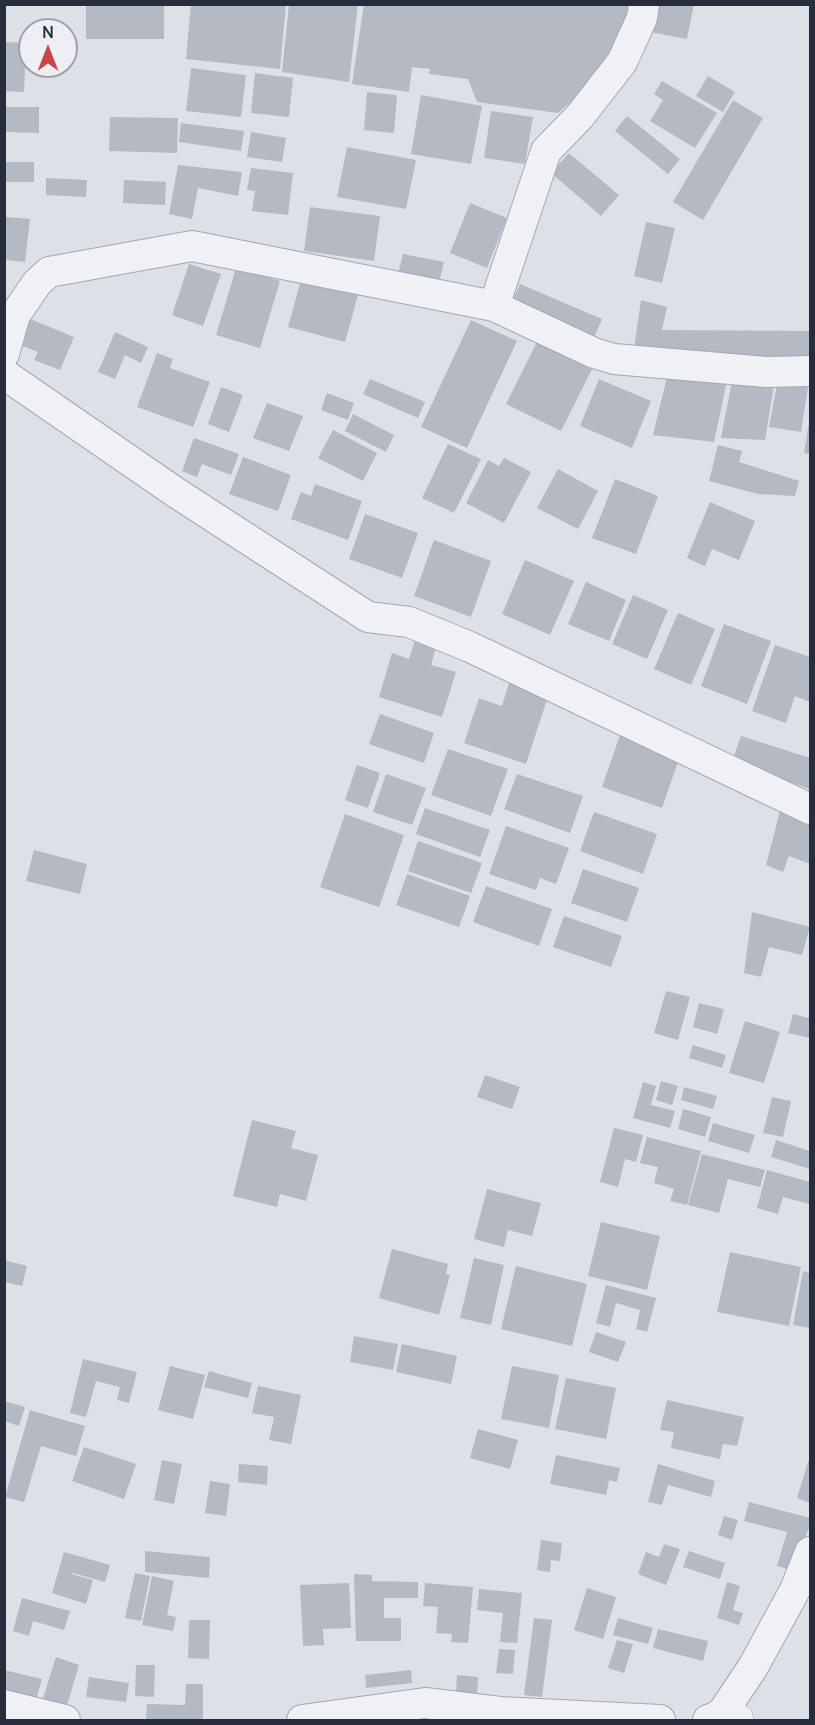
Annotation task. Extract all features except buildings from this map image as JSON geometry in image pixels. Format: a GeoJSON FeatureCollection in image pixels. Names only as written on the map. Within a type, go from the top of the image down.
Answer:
{"type":"FeatureCollection","features":[{"type":"Feature","properties":{"kind":"street"},"geometry":{"type":"LineString","coordinates":[[494,306],[546,151],[580,116],[622,62],[642,18],[644,4]]}},
{"type":"Feature","properties":{"kind":"street"},"geometry":{"type":"LineString","coordinates":[[4,354],[15,315],[37,283],[49,272],[192,246],[494,306],[594,353],[614,359],[766,372],[810,371]]}},
{"type":"Feature","properties":{"kind":"street"},"geometry":{"type":"LineString","coordinates":[[4,374],[175,492],[368,617],[409,622],[470,647],[810,809]]}},
{"type":"Feature","properties":{"kind":"street"},"geometry":{"type":"LineString","coordinates":[[722,1719],[795,1590],[810,1552]]}},
{"type":"Feature","properties":{"kind":"street"},"geometry":{"type":"LineString","coordinates":[[302,1720],[425,1703],[500,1712],[660,1720]]}},
{"type":"Feature","properties":{"kind":"street"},"geometry":{"type":"LineString","coordinates":[[4,1705],[65,1720]]}}]}
